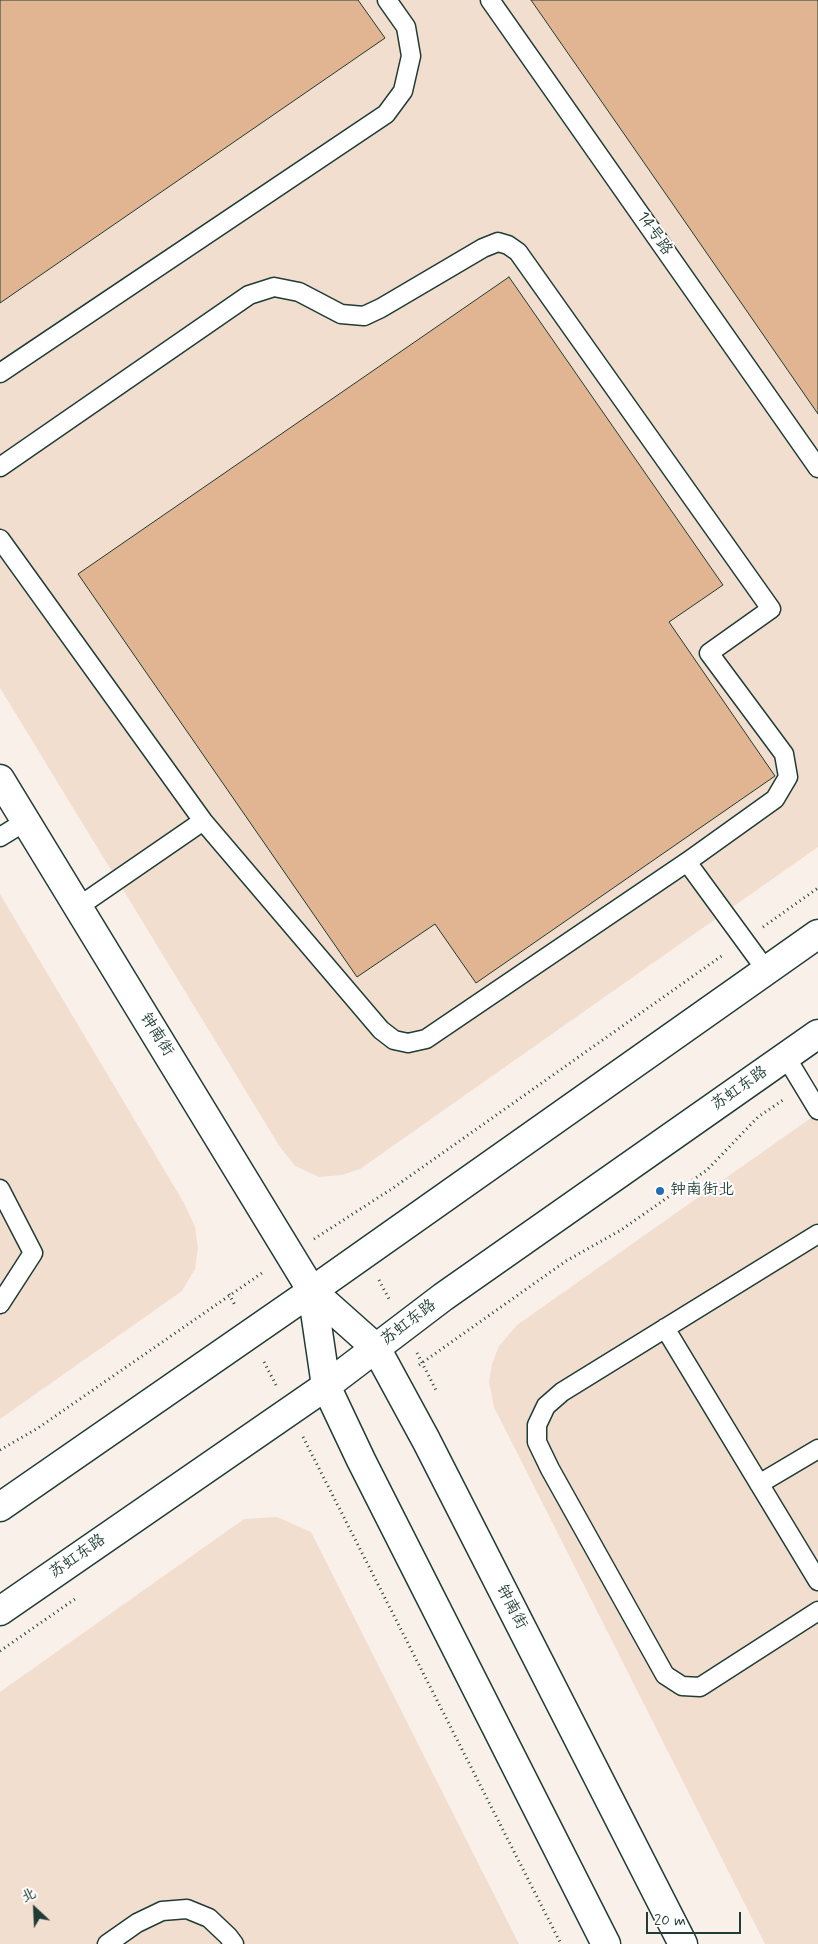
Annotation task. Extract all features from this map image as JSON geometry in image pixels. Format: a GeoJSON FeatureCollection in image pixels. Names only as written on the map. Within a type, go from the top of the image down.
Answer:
{"type":"FeatureCollection","features":[{"type":"Feature","properties":{"kind":"main road","name":"钟南街"},"geometry":{"type":"LineString","coordinates":[[0,779],[312,1291],[376,1348],[426,1440],[683,1944]]}},
{"type":"Feature","properties":{"kind":"main road"},"geometry":{"type":"LineString","coordinates":[[0,1507],[312,1291],[818,934]]}},
{"type":"Feature","properties":{"kind":"main road","name":"苏虹东路"},"geometry":{"type":"LineString","coordinates":[[0,1611],[326,1386],[443,1298],[818,1034]]}},
{"type":"Feature","properties":{"kind":"main road","name":"钟南街"},"geometry":{"type":"LineString","coordinates":[[312,1291],[326,1386],[361,1460],[606,1944]]}},
{"type":"Feature","properties":{"kind":"lane"},"geometry":{"type":"LineString","coordinates":[[0,373],[386,114],[403,91],[411,56],[406,27],[387,0]]}},
{"type":"Feature","properties":{"kind":"lane","name":"14号路"},"geometry":{"type":"LineString","coordinates":[[490,0],[818,468]]}},
{"type":"Feature","properties":{"kind":"lane"},"geometry":{"type":"LineString","coordinates":[[0,467],[249,295],[274,287],[299,292],[342,314],[364,316],[381,308],[482,248],[498,242],[508,244],[518,252],[771,609],[709,653],[784,754],[788,777],[775,798],[687,862],[426,1039],[408,1043],[394,1040],[381,1030],[202,821],[0,539]]}},
{"type":"Feature","properties":{"kind":"lane"},"geometry":{"type":"LineString","coordinates":[[0,837],[26,821]]}},
{"type":"Feature","properties":{"kind":"lane"},"geometry":{"type":"LineString","coordinates":[[78,907],[202,821]]}},
{"type":"Feature","properties":{"kind":"lane"},"geometry":{"type":"LineString","coordinates":[[687,862],[766,970]]}},
{"type":"Feature","properties":{"kind":"lane"},"geometry":{"type":"LineString","coordinates":[[786,1057],[818,1110]]}},
{"type":"Feature","properties":{"kind":"lane"},"geometry":{"type":"LineString","coordinates":[[0,1189],[33,1253],[0,1304]]}},
{"type":"Feature","properties":{"kind":"lane"},"geometry":{"type":"LineString","coordinates":[[818,1234],[562,1392],[546,1406],[537,1425],[538,1442],[550,1469],[665,1675],[682,1686],[700,1687],[818,1611]]}},
{"type":"Feature","properties":{"kind":"lane"},"geometry":{"type":"LineString","coordinates":[[665,1328],[818,1581]]}},
{"type":"Feature","properties":{"kind":"lane"},"geometry":{"type":"LineString","coordinates":[[759,1484],[818,1449]]}},
{"type":"Feature","properties":{"kind":"lane"},"geometry":{"type":"LineString","coordinates":[[107,1944],[137,1923],[162,1911],[187,1909],[209,1918],[234,1944]]}},
{"type":"Feature","properties":{"kind":"path"},"geometry":{"type":"LineString","coordinates":[[0,1450],[38,1428],[229,1294],[393,1188],[818,888]]}},
{"type":"Feature","properties":{"kind":"path"},"geometry":{"type":"LineString","coordinates":[[229,1294],[560,1944]]}},
{"type":"Feature","properties":{"kind":"shaded area"},"geometry":{"type":"Polygon","coordinates":[[[0,0],[818,0],[818,847],[360,1169],[342,1175],[319,1177],[295,1166],[280,1147],[0,688],[0,0]]]}},
{"type":"Feature","properties":{"kind":"shaded area"},"geometry":{"type":"Polygon","coordinates":[[[0,894],[184,1203],[195,1227],[198,1248],[195,1269],[182,1291],[0,1419],[0,894]]]}},
{"type":"Feature","properties":{"kind":"shaded area"},"geometry":{"type":"Polygon","coordinates":[[[818,1113],[818,1944],[765,1944],[494,1407],[489,1382],[492,1364],[499,1346],[517,1325],[818,1113]]]}},
{"type":"Feature","properties":{"kind":"shaded area"},"geometry":{"type":"Polygon","coordinates":[[[277,1517],[311,1532],[519,1944],[0,1944],[0,1692],[244,1519],[277,1517]]]}},
{"type":"Feature","properties":{"kind":"building"},"geometry":{"type":"Polygon","coordinates":[[[0,0],[358,0],[385,38],[0,303],[0,0]]]}},
{"type":"Feature","properties":{"kind":"building"},"geometry":{"type":"Polygon","coordinates":[[[531,0],[818,0],[818,414],[679,213],[531,0]]]}},
{"type":"Feature","properties":{"kind":"building"},"geometry":{"type":"Polygon","coordinates":[[[509,277],[723,585],[669,622],[775,776],[476,983],[435,924],[357,977],[78,574],[509,277]]]}},
{"type":"Feature","properties":{"kind":"place","name":"钟南街北"},"geometry":{"type":"Point","coordinates":[660,1191]}}]}
